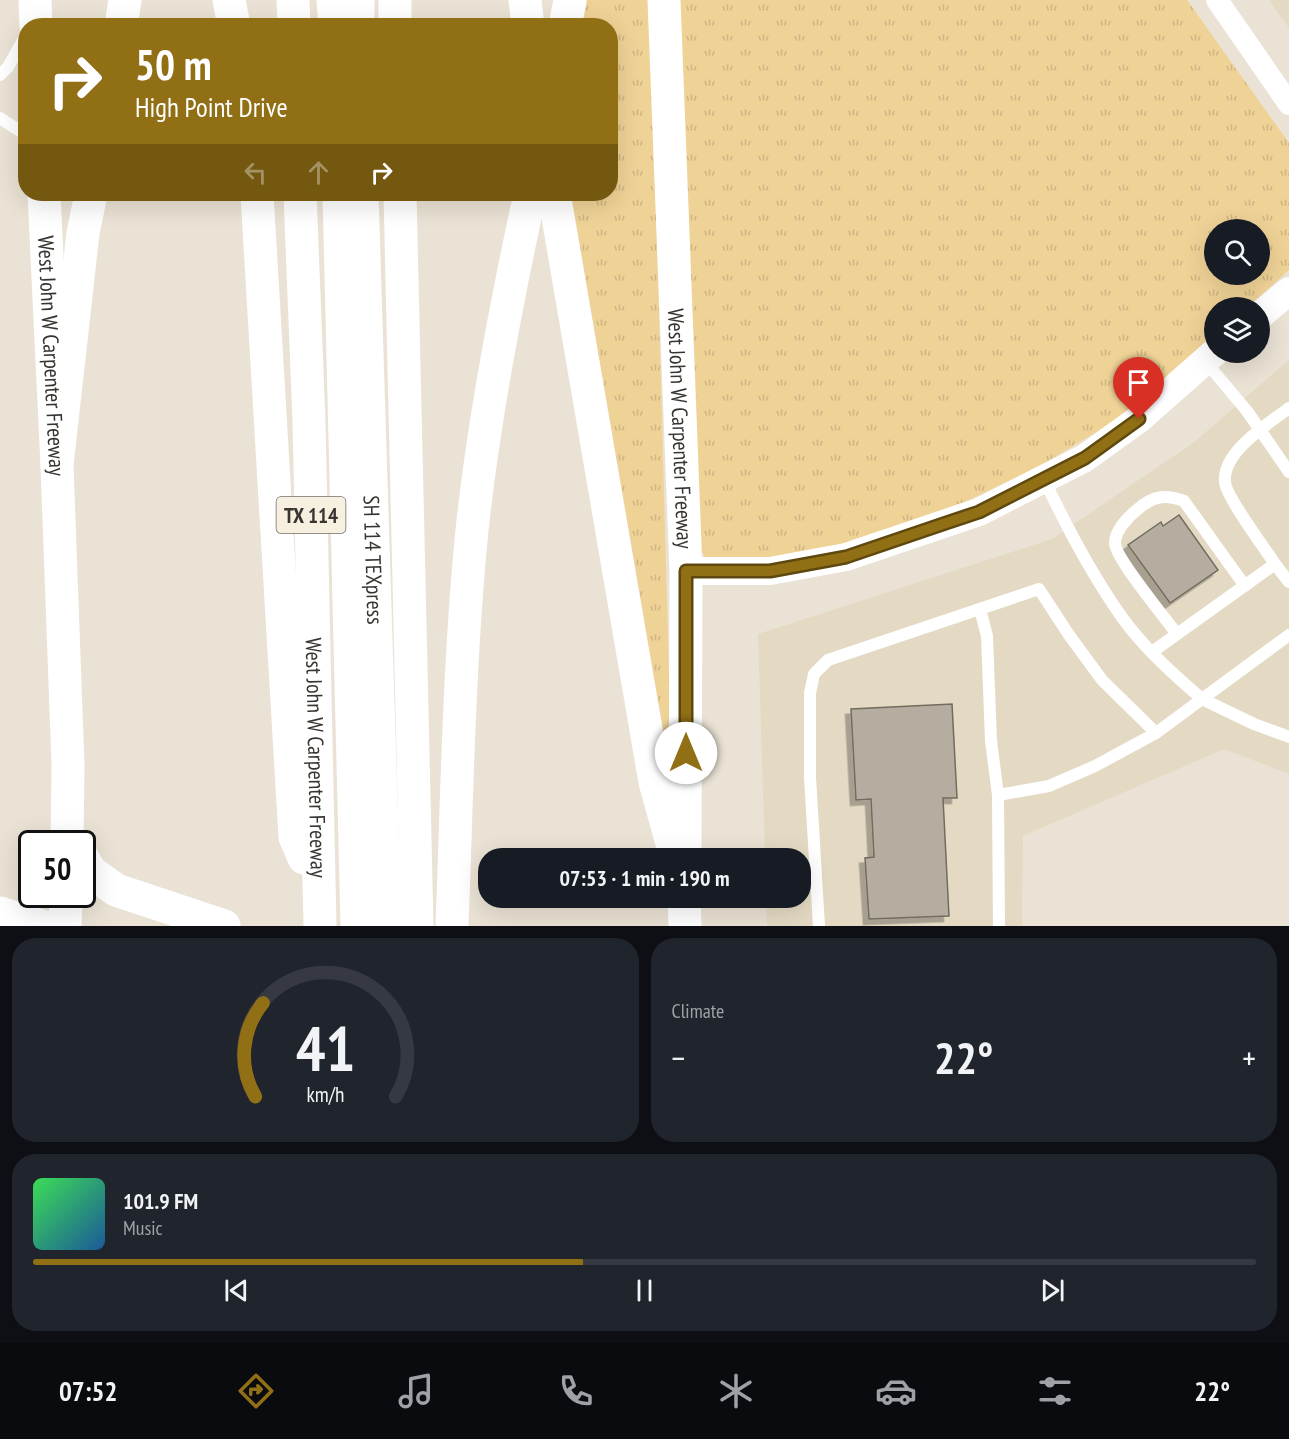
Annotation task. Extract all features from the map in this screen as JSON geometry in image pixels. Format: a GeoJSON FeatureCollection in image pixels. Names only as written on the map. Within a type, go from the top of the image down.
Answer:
{"type":"FeatureCollection","features":[{"type":"Feature","properties":{"kind":"main road"},"geometry":{"type":"LineString","coordinates":[[123,18],[125,0]]}},
{"type":"Feature","properties":{"kind":"main road"},"geometry":{"type":"LineString","coordinates":[[293,0],[294,18]]}},
{"type":"Feature","properties":{"kind":"main road"},"geometry":{"type":"LineString","coordinates":[[333,0],[334,18]]}},
{"type":"Feature","properties":{"kind":"main road"},"geometry":{"type":"LineString","coordinates":[[358,0],[358,18]]}},
{"type":"Feature","properties":{"kind":"main road"},"geometry":{"type":"LineString","coordinates":[[395,0],[395,18]]}},
{"type":"Feature","properties":{"kind":"main road"},"geometry":{"type":"LineString","coordinates":[[525,0],[527,18]]}},
{"type":"Feature","properties":{"kind":"main road"},"geometry":{"type":"LineString","coordinates":[[567,18],[570,0]]}},
{"type":"Feature","properties":{"kind":"main road","name":"West John W Carpenter Freeway"},"geometry":{"type":"LineString","coordinates":[[664,0],[686,571],[685,848]]}},
{"type":"Feature","properties":{"kind":"main road","name":"West John W Carpenter Freeway"},"geometry":{"type":"LineString","coordinates":[[44,201],[72,830]]}},
{"type":"Feature","properties":{"kind":"main road"},"geometry":{"type":"LineString","coordinates":[[57,465],[83,233],[90,201]]}},
{"type":"Feature","properties":{"kind":"main road"},"geometry":{"type":"LineString","coordinates":[[257,201],[296,837],[320,913]]}},
{"type":"Feature","properties":{"kind":"main road","name":"West John W Carpenter Freeway"},"geometry":{"type":"LineString","coordinates":[[300,201],[309,422],[320,913]]}},
{"type":"Feature","properties":{"kind":"main road","name":"SH 114 TEXpress"},"geometry":{"type":"LineString","coordinates":[[339,201],[357,926]]}},
{"type":"Feature","properties":{"kind":"main road","name":"SH 114 TEXpress"},"geometry":{"type":"LineString","coordinates":[[362,201],[385,926]]}},
{"type":"Feature","properties":{"kind":"main road"},"geometry":{"type":"LineString","coordinates":[[400,201],[417,926]]}},
{"type":"Feature","properties":{"kind":"main road"},"geometry":{"type":"LineString","coordinates":[[452,926],[463,651],[472,529],[489,412],[528,201]]}},
{"type":"Feature","properties":{"kind":"main road"},"geometry":{"type":"LineString","coordinates":[[555,201],[655,782],[673,848]]}},
{"type":"Feature","properties":{"kind":"main road"},"geometry":{"type":"LineString","coordinates":[[96,876],[116,890],[224,926]]}},
{"type":"Feature","properties":{"kind":"main road"},"geometry":{"type":"LineString","coordinates":[[65,926],[66,908]]}},
{"type":"Feature","properties":{"kind":"main road"},"geometry":{"type":"LineString","coordinates":[[684,908],[685,926]]}},
{"type":"Feature","properties":{"kind":"main road"},"geometry":{"type":"LineString","coordinates":[[0,912],[42,926]]}},
{"type":"Feature","properties":{"kind":"street"},"geometry":{"type":"LineString","coordinates":[[1217,0],[1289,104]]}},
{"type":"Feature","properties":{"kind":"street"},"geometry":{"type":"LineString","coordinates":[[1270,307],[1289,291]]}},
{"type":"Feature","properties":{"kind":"street"},"geometry":{"type":"LineString","coordinates":[[686,571],[770,571],[846,557],[979,512],[1085,458],[1139,419],[1204,361]]}},
{"type":"Feature","properties":{"kind":"lane"},"geometry":{"type":"LineString","coordinates":[[0,75],[8,68],[18,48]]}},
{"type":"Feature","properties":{"kind":"lane"},"geometry":{"type":"LineString","coordinates":[[0,118],[18,130]]}},
{"type":"Feature","properties":{"kind":"lane"},"geometry":{"type":"LineString","coordinates":[[1215,363],[1289,472]]}},
{"type":"Feature","properties":{"kind":"lane"},"geometry":{"type":"LineString","coordinates":[[1289,408],[1241,447],[1226,467],[1224,483],[1237,507],[1289,582]]}},
{"type":"Feature","properties":{"kind":"lane"},"geometry":{"type":"LineString","coordinates":[[1044,479],[1062,518],[1099,581],[1122,617],[1152,652],[1202,699],[1254,724],[1289,737]]}},
{"type":"Feature","properties":{"kind":"lane"},"geometry":{"type":"LineString","coordinates":[[1177,634],[1118,551],[1115,543],[1129,516],[1142,505],[1157,497],[1171,496],[1184,501],[1245,586]]}},
{"type":"Feature","properties":{"kind":"lane"},"geometry":{"type":"LineString","coordinates":[[1152,652],[1275,564]]}},
{"type":"Feature","properties":{"kind":"lane"},"geometry":{"type":"LineString","coordinates":[[819,926],[810,777],[810,693],[814,674],[828,660],[1039,589],[1068,635],[1102,680],[1156,733]]}},
{"type":"Feature","properties":{"kind":"lane"},"geometry":{"type":"LineString","coordinates":[[980,609],[987,636],[991,741],[998,795],[999,926]]}},
{"type":"Feature","properties":{"kind":"lane"},"geometry":{"type":"LineString","coordinates":[[998,795],[1049,786],[1095,766],[1156,733],[1289,635]]}},
{"type":"Feature","properties":{"kind":"shaded area"},"geometry":{"type":"Polygon","coordinates":[[[1269,0],[1289,0],[1289,28],[1269,0]]]}},
{"type":"Feature","properties":{"kind":"shaded area"},"geometry":{"type":"Polygon","coordinates":[[[1289,360],[1289,774],[1224,749],[1023,836],[1022,926],[767,926],[766,908],[811,908],[811,848],[765,848],[758,634],[1052,539],[1193,443],[1289,360]]]}},
{"type":"Feature","properties":{"kind":"green space"},"geometry":{"type":"Polygon","coordinates":[[[587,0],[648,0],[654,133],[672,782],[572,201],[618,201],[618,18],[584,18],[587,0]]]}},
{"type":"Feature","properties":{"kind":"green space"},"geometry":{"type":"Polygon","coordinates":[[[675,0],[1187,0],[1289,143],[1289,270],[1259,297],[1204,297],[1204,348],[1155,391],[1103,428],[1040,466],[967,501],[864,539],[762,562],[705,557],[699,547],[675,0]]]}},
{"type":"Feature","properties":{"kind":"building"},"geometry":{"type":"Polygon","coordinates":[[[1179,515],[1218,570],[1170,603],[1128,545],[1161,522],[1163,526],[1179,515]]]}},
{"type":"Feature","properties":{"kind":"building"},"geometry":{"type":"Polygon","coordinates":[[[952,704],[957,798],[943,798],[949,916],[869,919],[865,858],[874,857],[871,799],[856,800],[851,709],[952,704]]]}},
{"type":"Feature","properties":{"kind":"route"},"geometry":{"type":"LineString","coordinates":[[686,753],[686,571],[770,571],[846,557],[979,512],[1085,458],[1139,419]]}}]}
